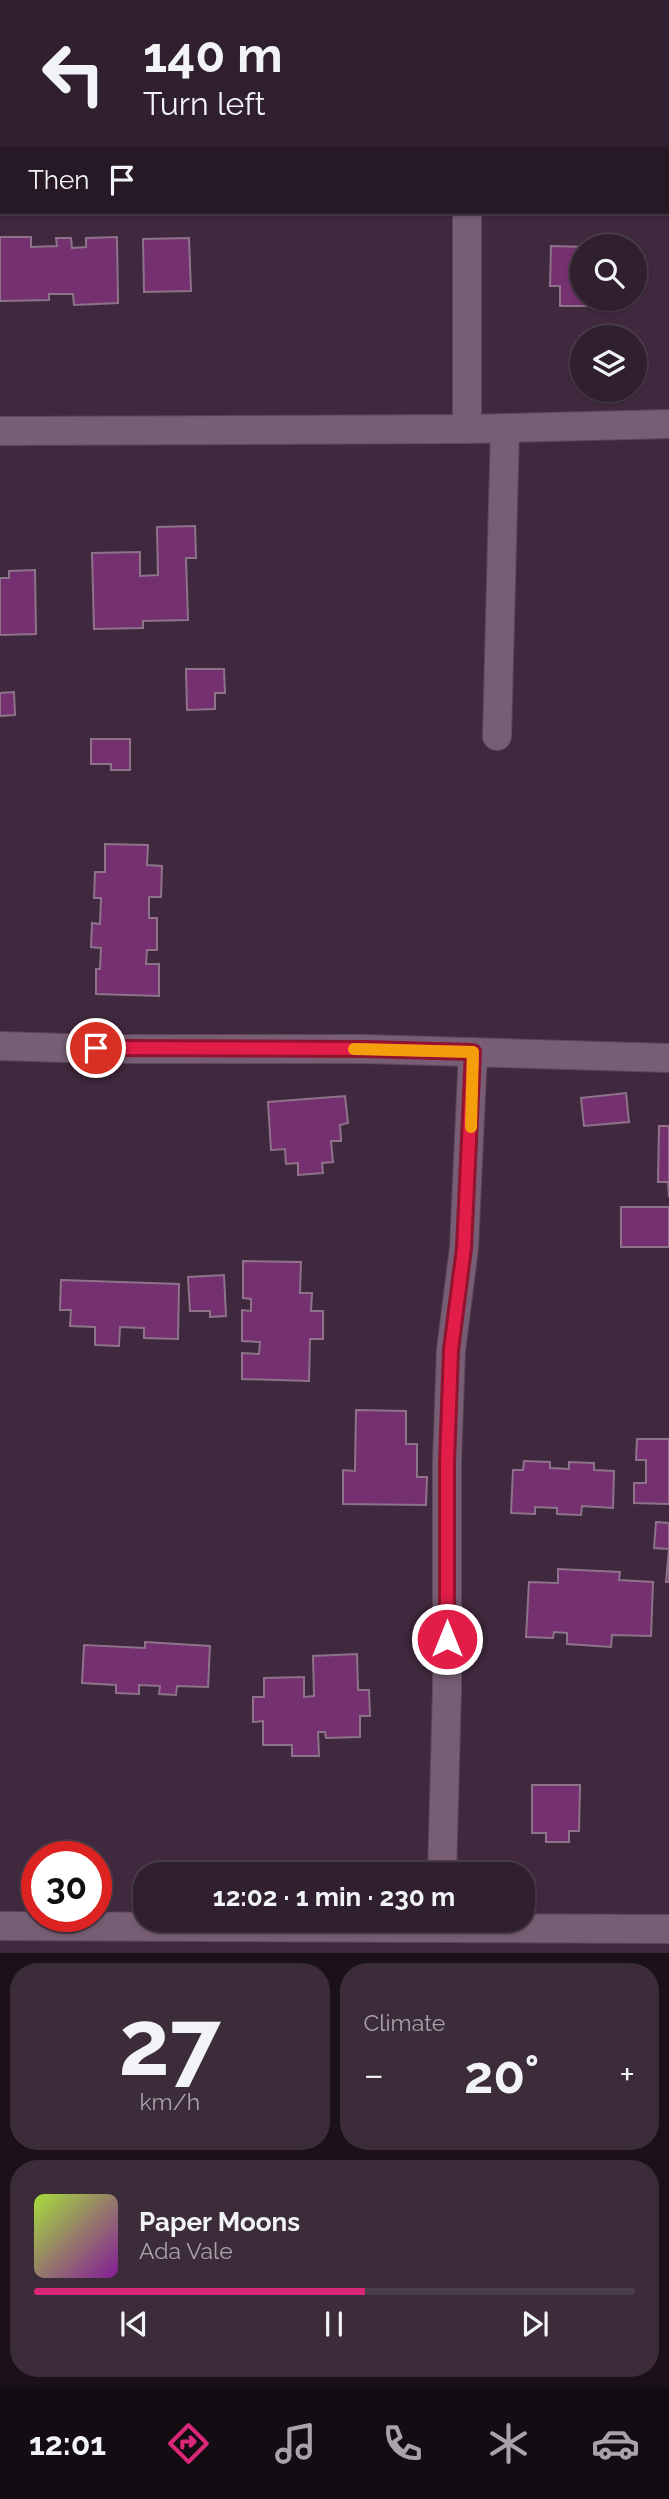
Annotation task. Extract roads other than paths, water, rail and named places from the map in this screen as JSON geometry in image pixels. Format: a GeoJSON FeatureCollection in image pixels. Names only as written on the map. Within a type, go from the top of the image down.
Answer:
{"type":"FeatureCollection","features":[{"type":"Feature","properties":{"kind":"street"},"geometry":{"type":"LineString","coordinates":[[467,214],[467,429]]}},
{"type":"Feature","properties":{"kind":"street"},"geometry":{"type":"LineString","coordinates":[[0,430],[467,429],[669,424]]}},
{"type":"Feature","properties":{"kind":"street"},"geometry":{"type":"LineString","coordinates":[[497,736],[505,428]]}},
{"type":"Feature","properties":{"kind":"street"},"geometry":{"type":"LineString","coordinates":[[0,1046],[365,1049],[669,1058]]}},
{"type":"Feature","properties":{"kind":"street"},"geometry":{"type":"LineString","coordinates":[[442,1862],[447,1690],[447,1462],[451,1350],[465,1236],[473,1052]]}},
{"type":"Feature","properties":{"kind":"street"},"geometry":{"type":"LineString","coordinates":[[0,1926],[182,1941],[319,1932]]}},
{"type":"Feature","properties":{"kind":"street"},"geometry":{"type":"LineString","coordinates":[[535,1926],[669,1929]]}}]}
